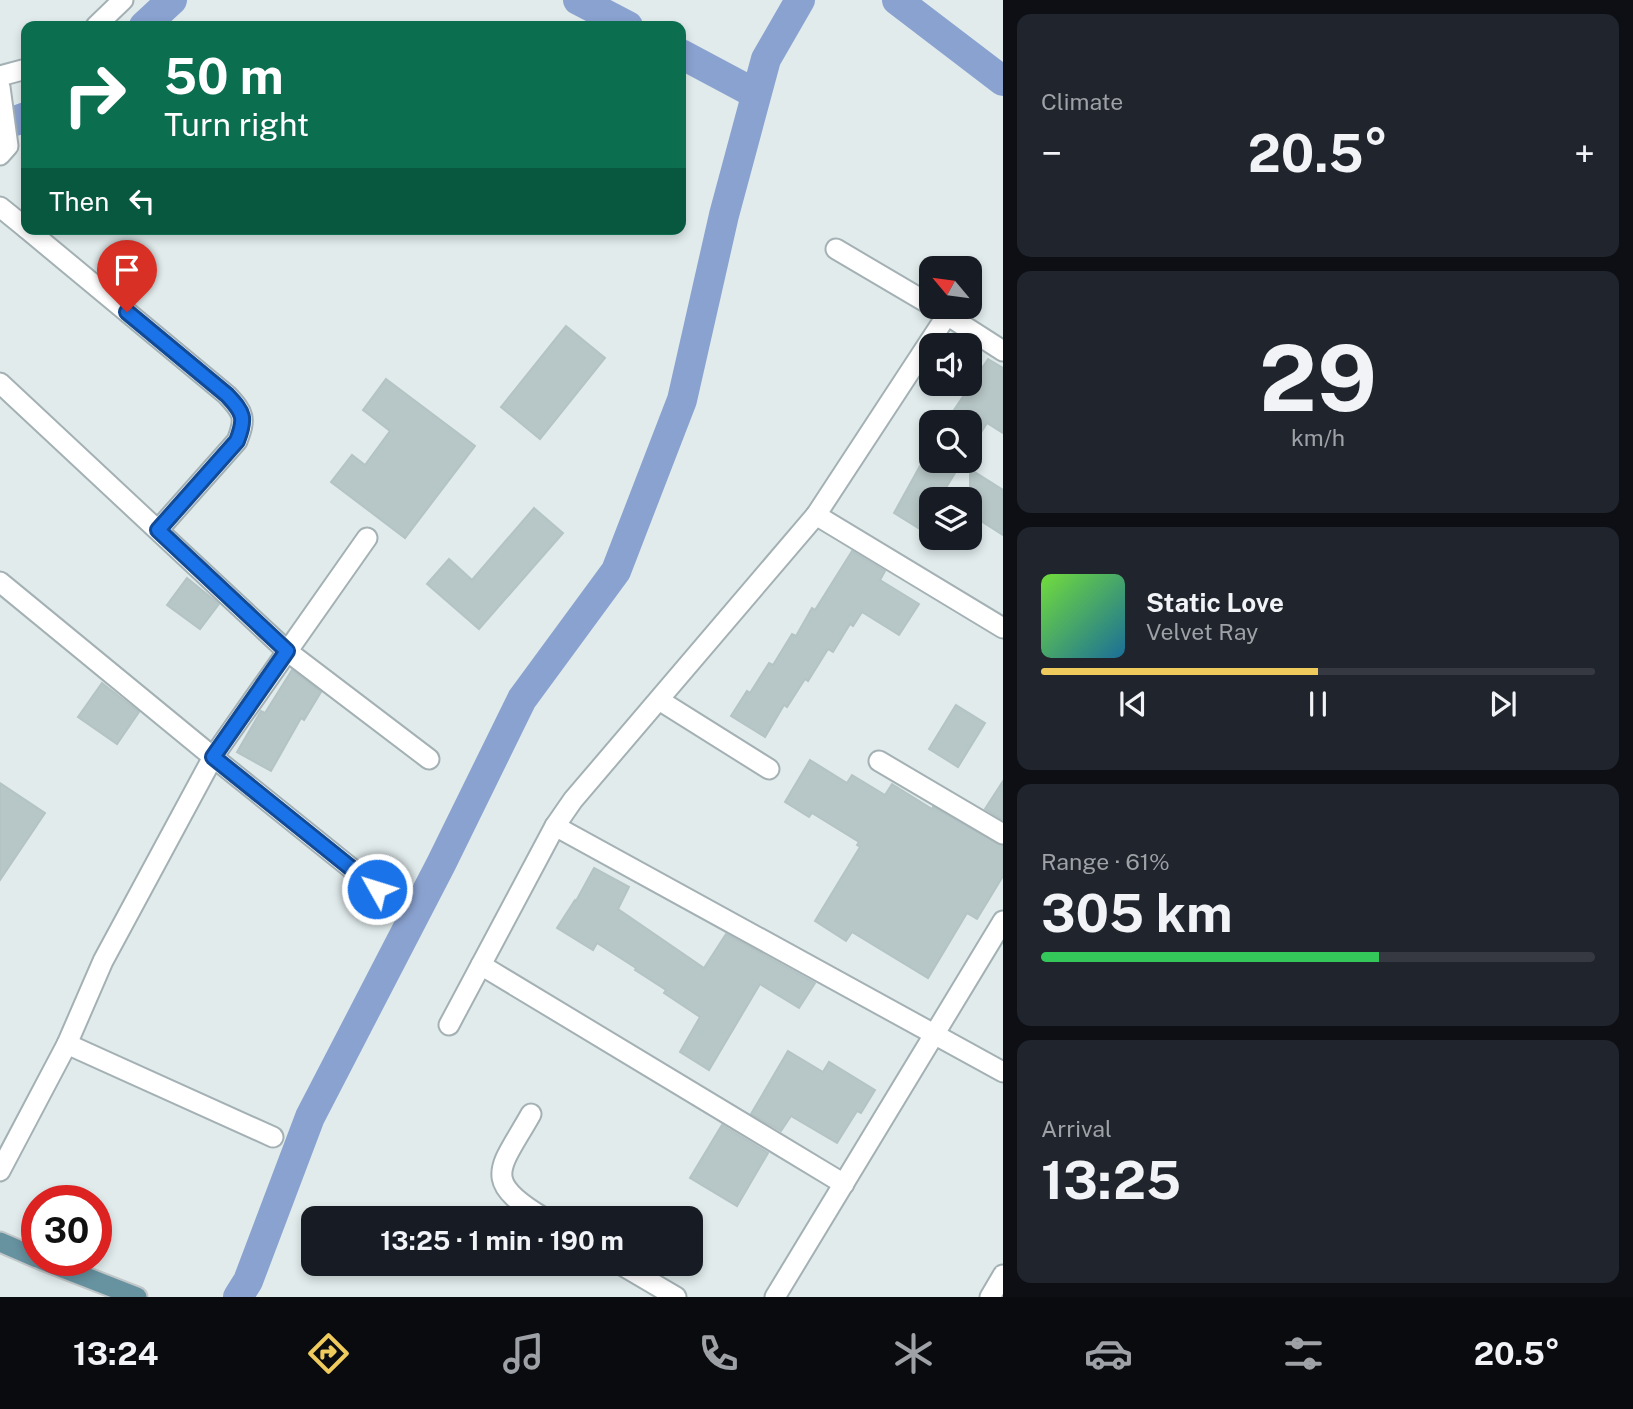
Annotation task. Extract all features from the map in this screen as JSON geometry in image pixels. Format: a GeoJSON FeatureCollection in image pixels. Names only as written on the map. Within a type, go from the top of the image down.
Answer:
{"type":"FeatureCollection","features":[{"type":"Feature","properties":{"kind":"main road"},"geometry":{"type":"LineString","coordinates":[[0,1242],[21,1251]]}},
{"type":"Feature","properties":{"kind":"main road"},"geometry":{"type":"LineString","coordinates":[[84,1276],[137,1297]]}},
{"type":"Feature","properties":{"kind":"street"},"geometry":{"type":"LineString","coordinates":[[101,21],[123,0]]}},
{"type":"Feature","properties":{"kind":"street"},"geometry":{"type":"LineString","coordinates":[[0,76],[21,70]]}},
{"type":"Feature","properties":{"kind":"street"},"geometry":{"type":"LineString","coordinates":[[0,89],[4,151]]}},
{"type":"Feature","properties":{"kind":"street"},"geometry":{"type":"LineString","coordinates":[[0,206],[21,224]]}},
{"type":"Feature","properties":{"kind":"street"},"geometry":{"type":"LineString","coordinates":[[34,235],[227,395],[240,410],[244,425],[237,441],[158,530]]}},
{"type":"Feature","properties":{"kind":"street"},"geometry":{"type":"LineString","coordinates":[[836,249],[919,298]]}},
{"type":"Feature","properties":{"kind":"street"},"geometry":{"type":"LineString","coordinates":[[449,1025],[555,825],[573,800],[816,515],[931,319]]}},
{"type":"Feature","properties":{"kind":"street"},"geometry":{"type":"LineString","coordinates":[[953,319],[1003,351]]}},
{"type":"Feature","properties":{"kind":"street"},"geometry":{"type":"LineString","coordinates":[[0,383],[287,651],[429,759]]}},
{"type":"Feature","properties":{"kind":"street"},"geometry":{"type":"LineString","coordinates":[[816,515],[1003,628]]}},
{"type":"Feature","properties":{"kind":"street"},"geometry":{"type":"LineString","coordinates":[[0,1171],[67,1044],[103,961],[213,757],[367,538]]}},
{"type":"Feature","properties":{"kind":"street"},"geometry":{"type":"LineString","coordinates":[[0,582],[377,889]]}},
{"type":"Feature","properties":{"kind":"street"},"geometry":{"type":"LineString","coordinates":[[659,700],[769,769]]}},
{"type":"Feature","properties":{"kind":"street"},"geometry":{"type":"LineString","coordinates":[[879,761],[1003,834]]}},
{"type":"Feature","properties":{"kind":"street"},"geometry":{"type":"LineString","coordinates":[[555,825],[1003,1072]]}},
{"type":"Feature","properties":{"kind":"street"},"geometry":{"type":"LineString","coordinates":[[775,1297],[1003,921]]}},
{"type":"Feature","properties":{"kind":"street"},"geometry":{"type":"LineString","coordinates":[[481,965],[844,1184]]}},
{"type":"Feature","properties":{"kind":"street"},"geometry":{"type":"LineString","coordinates":[[67,1044],[273,1138]]}},
{"type":"Feature","properties":{"kind":"street"},"geometry":{"type":"LineString","coordinates":[[524,1206],[503,1185],[501,1167],[531,1114]]}},
{"type":"Feature","properties":{"kind":"street"},"geometry":{"type":"LineString","coordinates":[[990,1297],[1003,1275]]}},
{"type":"Feature","properties":{"kind":"street"},"geometry":{"type":"LineString","coordinates":[[640,1276],[676,1297]]}},
{"type":"Feature","properties":{"kind":"building"},"geometry":{"type":"Polygon","coordinates":[[[566,326],[605,358],[540,439],[501,407],[566,326]]]}},
{"type":"Feature","properties":{"kind":"building"},"geometry":{"type":"Polygon","coordinates":[[[988,359],[1003,368],[1003,433],[987,423],[982,431],[982,410],[954,410],[963,396],[982,396],[982,368],[988,359]]]}},
{"type":"Feature","properties":{"kind":"building"},"geometry":{"type":"Polygon","coordinates":[[[386,379],[475,446],[405,538],[331,482],[352,455],[365,465],[390,431],[363,410],[386,379]]]}},
{"type":"Feature","properties":{"kind":"building"},"geometry":{"type":"Polygon","coordinates":[[[919,468],[919,473],[955,473],[946,487],[919,487],[919,528],[894,513],[919,468]]]}},
{"type":"Feature","properties":{"kind":"building"},"geometry":{"type":"Polygon","coordinates":[[[970,473],[976,473],[1003,490],[1003,535],[982,522],[982,487],[970,487],[970,473]]]}},
{"type":"Feature","properties":{"kind":"building"},"geometry":{"type":"Polygon","coordinates":[[[534,508],[563,533],[479,629],[427,584],[449,559],[472,580],[534,508]]]}},
{"type":"Feature","properties":{"kind":"building"},"geometry":{"type":"Polygon","coordinates":[[[852,551],[885,571],[880,580],[919,604],[899,635],[862,612],[853,626],[850,624],[833,652],[828,649],[808,681],[805,679],[787,707],[784,705],[765,737],[731,716],[769,663],[773,665],[792,634],[796,636],[852,551]]]}},
{"type":"Feature","properties":{"kind":"building"},"geometry":{"type":"Polygon","coordinates":[[[187,578],[219,604],[200,629],[167,605],[187,578]]]}},
{"type":"Feature","properties":{"kind":"building"},"geometry":{"type":"Polygon","coordinates":[[[292,670],[321,692],[304,720],[301,718],[271,771],[237,752],[261,711],[265,713],[292,670]]]}},
{"type":"Feature","properties":{"kind":"building"},"geometry":{"type":"Polygon","coordinates":[[[102,683],[139,712],[117,744],[78,717],[102,683]]]}},
{"type":"Feature","properties":{"kind":"building"},"geometry":{"type":"Polygon","coordinates":[[[956,705],[985,723],[958,767],[929,749],[956,705]]]}},
{"type":"Feature","properties":{"kind":"building"},"geometry":{"type":"Polygon","coordinates":[[[810,760],[847,783],[852,775],[885,795],[892,784],[932,809],[933,807],[1003,846],[1003,876],[977,919],[967,913],[928,978],[852,932],[846,941],[815,921],[860,847],[857,845],[859,842],[812,813],[809,817],[785,802],[810,760]]]}},
{"type":"Feature","properties":{"kind":"building"},"geometry":{"type":"Polygon","coordinates":[[[1003,781],[1003,820],[985,809],[1003,781]]]}},
{"type":"Feature","properties":{"kind":"building"},"geometry":{"type":"Polygon","coordinates":[[[0,783],[45,813],[0,880],[0,783]]]}},
{"type":"Feature","properties":{"kind":"building"},"geometry":{"type":"Polygon","coordinates":[[[594,868],[629,887],[618,909],[704,968],[726,934],[815,983],[799,1008],[760,984],[709,1070],[680,1052],[700,1017],[664,993],[666,990],[635,970],[636,968],[597,943],[593,950],[557,928],[594,868]]]}},
{"type":"Feature","properties":{"kind":"building"},"geometry":{"type":"Polygon","coordinates":[[[788,1051],[823,1072],[829,1062],[875,1090],[861,1113],[857,1111],[837,1143],[791,1116],[781,1131],[751,1114],[788,1051]]]}},
{"type":"Feature","properties":{"kind":"building"},"geometry":{"type":"Polygon","coordinates":[[[722,1125],[768,1153],[737,1206],[690,1178],[722,1125]]]}},
{"type":"Feature","properties":{"kind":"waterway"},"geometry":{"type":"LineString","coordinates":[[149,21],[172,0]]}},
{"type":"Feature","properties":{"kind":"waterway"},"geometry":{"type":"LineString","coordinates":[[578,0],[618,21]]}},
{"type":"Feature","properties":{"kind":"waterway"},"geometry":{"type":"LineString","coordinates":[[238,1297],[248,1281],[310,1117],[441,864],[522,699],[616,571],[682,400],[724,215],[766,59],[800,0]]}},
{"type":"Feature","properties":{"kind":"waterway"},"geometry":{"type":"LineString","coordinates":[[897,0],[1003,81]]}},
{"type":"Feature","properties":{"kind":"waterway"},"geometry":{"type":"LineString","coordinates":[[686,57],[756,94]]}},
{"type":"Feature","properties":{"kind":"waterway"},"geometry":{"type":"LineString","coordinates":[[0,126],[21,119]]}},
{"type":"Feature","properties":{"kind":"route"},"geometry":{"type":"LineString","coordinates":[[127,312],[227,395],[240,410],[244,425],[237,441],[158,530],[287,651],[213,757],[377,889]]}}]}
